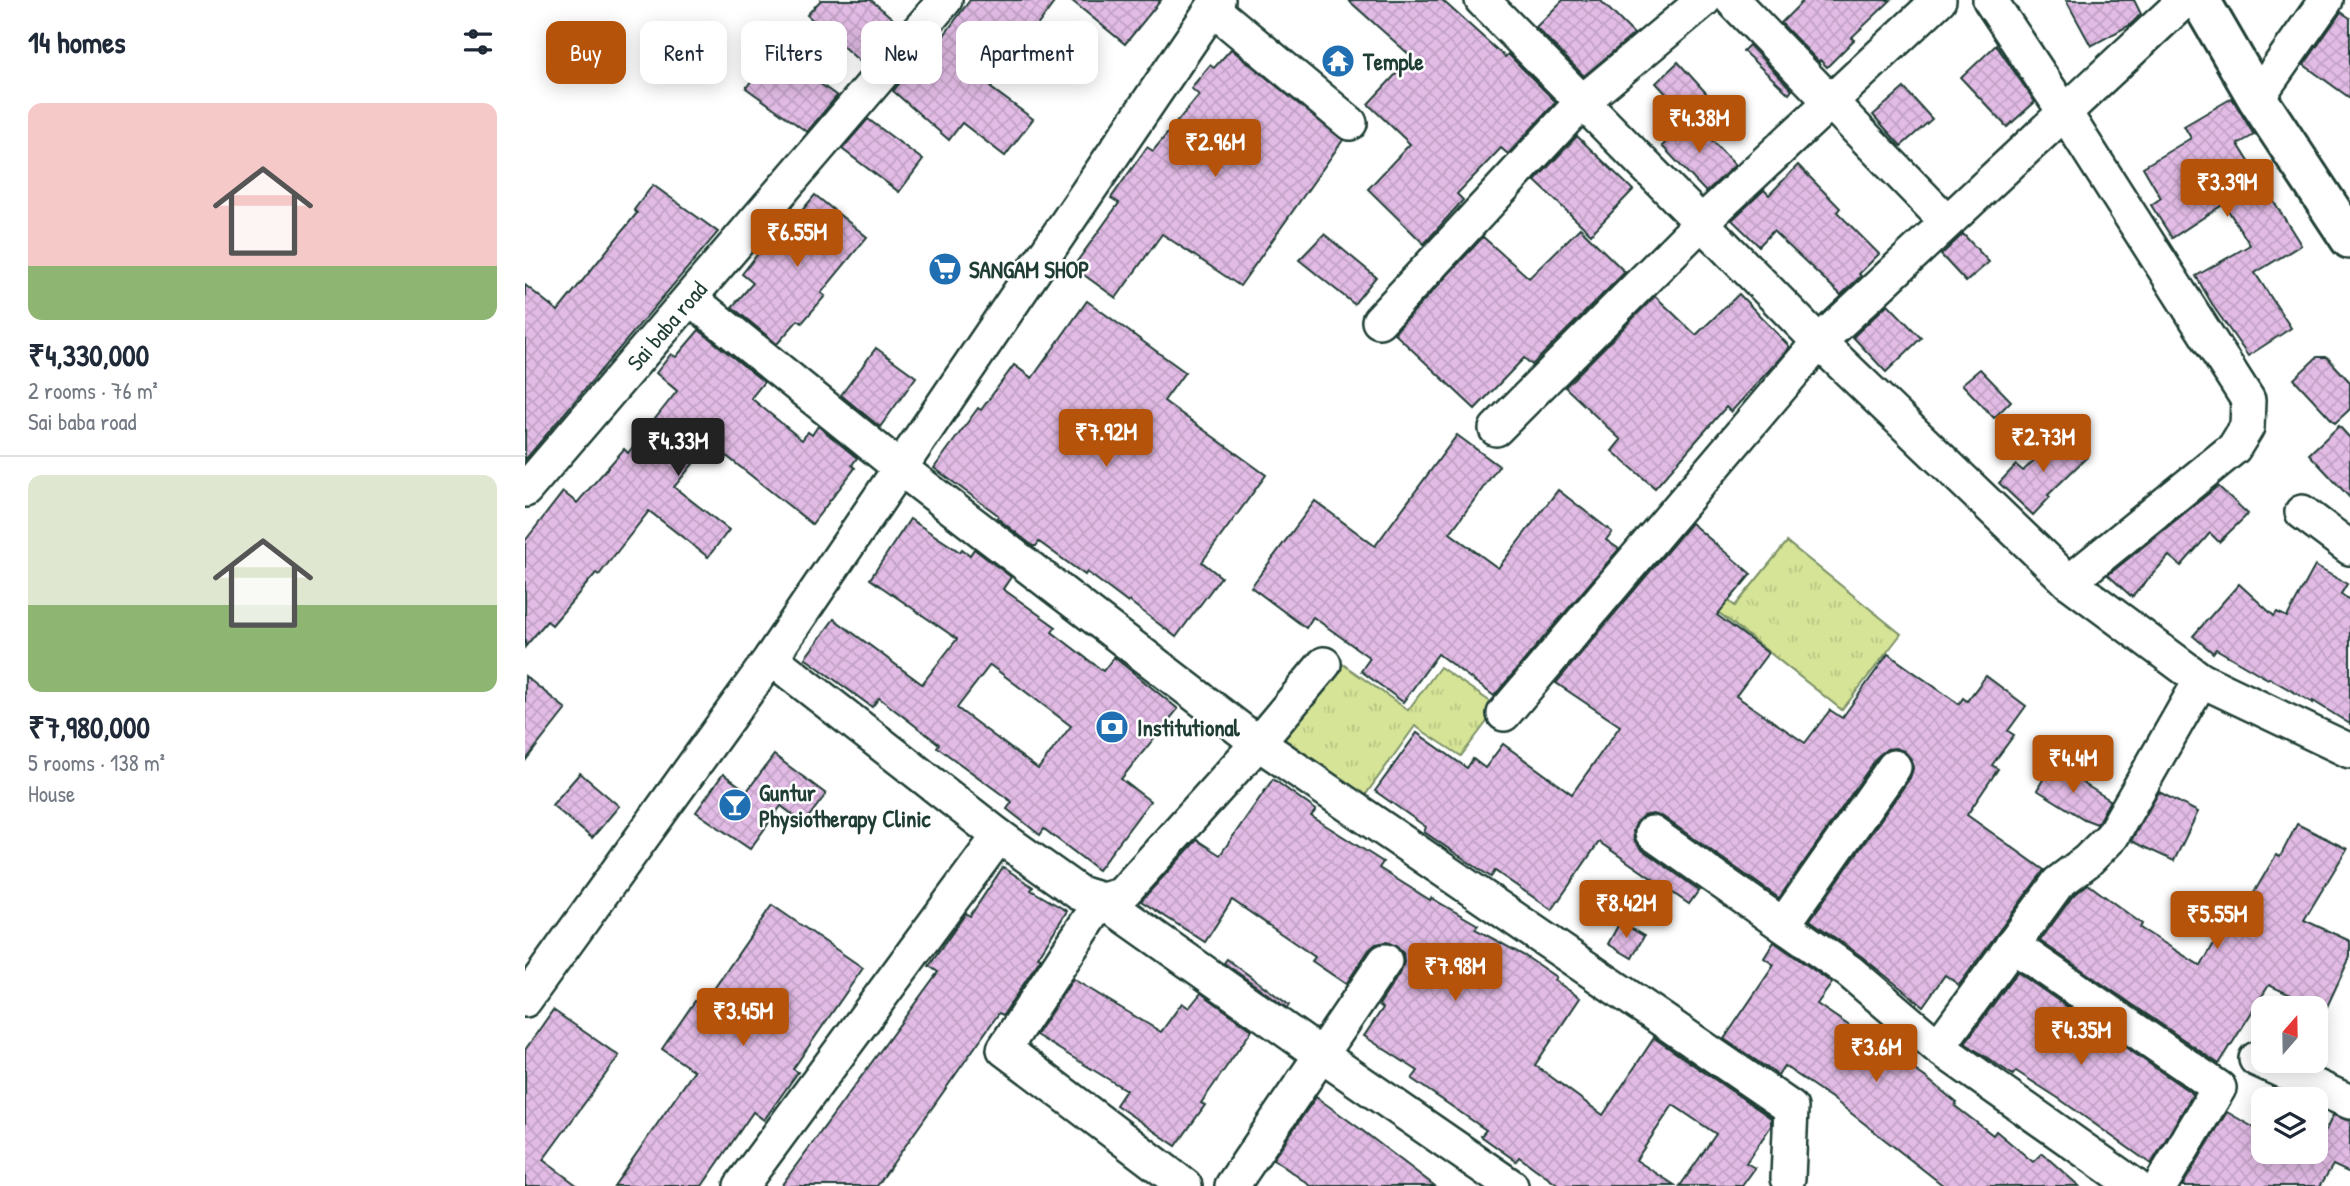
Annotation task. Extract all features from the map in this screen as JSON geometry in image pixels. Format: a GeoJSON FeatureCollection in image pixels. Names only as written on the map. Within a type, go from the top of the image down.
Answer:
{"type":"FeatureCollection","features":[{"type":"Feature","properties":{"kind":"street","name":"Sai baba road"},"geometry":{"type":"LineString","coordinates":[[525,490],[945,0]]}},
{"type":"Feature","properties":{"kind":"street"},"geometry":{"type":"LineString","coordinates":[[1482,0],[1819,342],[2069,582],[2201,680],[2350,751]]}},
{"type":"Feature","properties":{"kind":"street"},"geometry":{"type":"LineString","coordinates":[[1379,321],[1582,102],[1704,0]]}},
{"type":"Feature","properties":{"kind":"street"},"geometry":{"type":"LineString","coordinates":[[1732,0],[1947,222]]}},
{"type":"Feature","properties":{"kind":"street"},"geometry":{"type":"LineString","coordinates":[[1496,429],[1701,223],[1939,0]]}},
{"type":"Feature","properties":{"kind":"street"},"geometry":{"type":"LineString","coordinates":[[1990,0],[2248,400],[2247,427],[2234,448],[2069,582]]}},
{"type":"Feature","properties":{"kind":"street"},"geometry":{"type":"LineString","coordinates":[[1504,714],[1819,342],[2186,0]]}},
{"type":"Feature","properties":{"kind":"street"},"geometry":{"type":"LineString","coordinates":[[2200,0],[2257,98],[2350,239]]}},
{"type":"Feature","properties":{"kind":"street"},"geometry":{"type":"LineString","coordinates":[[2257,98],[2326,0]]}},
{"type":"Feature","properties":{"kind":"street"},"geometry":{"type":"LineString","coordinates":[[525,1000],[771,658],[1215,4],[1350,123]]}},
{"type":"Feature","properties":{"kind":"street"},"geometry":{"type":"LineString","coordinates":[[690,298],[900,468],[1258,743],[1791,1108],[1790,1183]]}},
{"type":"Feature","properties":{"kind":"street"},"geometry":{"type":"LineString","coordinates":[[2302,512],[2346,538]]}},
{"type":"Feature","properties":{"kind":"street"},"geometry":{"type":"LineString","coordinates":[[771,658],[999,836],[1079,893],[1102,900],[1511,1186]]}},
{"type":"Feature","properties":{"kind":"street"},"geometry":{"type":"LineString","coordinates":[[1185,1186],[1004,1049],[1102,900],[1121,895],[1258,743],[1324,664]]}},
{"type":"Feature","properties":{"kind":"street"},"geometry":{"type":"LineString","coordinates":[[1938,1047],[2058,883],[2087,861],[2112,836],[2201,680]]}},
{"type":"Feature","properties":{"kind":"street"},"geometry":{"type":"LineString","coordinates":[[1783,925],[1894,767]]}},
{"type":"Feature","properties":{"kind":"street"},"geometry":{"type":"LineString","coordinates":[[1652,833],[1850,972],[1938,1047],[2135,1186]]}},
{"type":"Feature","properties":{"kind":"street"},"geometry":{"type":"LineString","coordinates":[[741,1186],[999,836]]}},
{"type":"Feature","properties":{"kind":"street"},"geometry":{"type":"LineString","coordinates":[[2012,945],[2219,1088],[2160,1186]]}},
{"type":"Feature","properties":{"kind":"street"},"geometry":{"type":"LineString","coordinates":[[1232,1186],[1385,961]]}},
{"type":"Feature","properties":{"kind":"street"},"geometry":{"type":"LineString","coordinates":[[2287,1073],[2350,1102]]}},
{"type":"Feature","properties":{"kind":"green space"},"geometry":{"type":"Polygon","coordinates":[[[1653,536],[1735,606],[1787,542],[1901,634],[1842,710],[1642,552],[1653,536]]]}},
{"type":"Feature","properties":{"kind":"green space"},"geometry":{"type":"Polygon","coordinates":[[[1337,660],[1408,710],[1440,667],[1498,707],[1461,756],[1415,726],[1361,801],[1277,740],[1337,660]]]}},
{"type":"Feature","properties":{"kind":"building"},"geometry":{"type":"Polygon","coordinates":[[[821,0],[871,0],[896,21],[861,21],[861,62],[847,50],[847,21],[814,21],[807,15],[821,0]]]}},
{"type":"Feature","properties":{"kind":"building"},"geometry":{"type":"Polygon","coordinates":[[[970,0],[1056,0],[1040,21],[956,21],[956,84],[994,84],[991,88],[1033,119],[1005,156],[962,123],[949,140],[893,91],[899,84],[942,84],[942,38],[970,0]]]}},
{"type":"Feature","properties":{"kind":"building"},"geometry":{"type":"Polygon","coordinates":[[[1071,0],[1161,0],[1125,44],[1071,0]]]}},
{"type":"Feature","properties":{"kind":"building"},"geometry":{"type":"Polygon","coordinates":[[[1348,0],[1442,0],[1505,57],[1508,54],[1556,102],[1508,154],[1501,148],[1457,194],[1463,200],[1424,244],[1368,189],[1410,144],[1368,104],[1412,57],[1348,0]]]}},
{"type":"Feature","properties":{"kind":"building"},"geometry":{"type":"Polygon","coordinates":[[[1563,0],[1600,0],[1634,34],[1584,76],[1536,27],[1563,0]]]}},
{"type":"Feature","properties":{"kind":"building"},"geometry":{"type":"Polygon","coordinates":[[[1804,0],[1891,0],[1851,38],[1854,40],[1827,67],[1781,23],[1804,0]]]}},
{"type":"Feature","properties":{"kind":"building"},"geometry":{"type":"Polygon","coordinates":[[[2066,0],[2134,0],[2141,14],[2130,25],[2091,46],[2066,0]]]}},
{"type":"Feature","properties":{"kind":"building"},"geometry":{"type":"Polygon","coordinates":[[[2341,12],[2350,18],[2350,98],[2304,65],[2341,12]]]}},
{"type":"Feature","properties":{"kind":"building"},"geometry":{"type":"Polygon","coordinates":[[[1749,45],[1792,90],[1789,94],[1743,51],[1749,45]]]}},
{"type":"Feature","properties":{"kind":"building"},"geometry":{"type":"Polygon","coordinates":[[[1996,45],[2035,102],[2007,127],[1961,78],[1996,45]]]}},
{"type":"Feature","properties":{"kind":"building"},"geometry":{"type":"Polygon","coordinates":[[[1231,49],[1343,140],[1240,286],[1162,234],[1116,298],[1073,267],[1119,203],[1111,198],[1147,147],[1153,151],[1199,95],[1191,88],[1210,65],[1214,68],[1231,49]]]}},
{"type":"Feature","properties":{"kind":"building"},"geometry":{"type":"Polygon","coordinates":[[[1678,62],[1707,94],[1685,114],[1656,83],[1678,62]]]}},
{"type":"Feature","properties":{"kind":"building"},"geometry":{"type":"Polygon","coordinates":[[[749,84],[821,84],[837,96],[807,132],[746,88],[749,84]]]}},
{"type":"Feature","properties":{"kind":"building"},"geometry":{"type":"Polygon","coordinates":[[[1904,88],[1932,119],[1901,146],[1873,115],[1904,88]]]}},
{"type":"Feature","properties":{"kind":"building"},"geometry":{"type":"Polygon","coordinates":[[[2232,98],[2254,135],[2238,144],[2301,245],[2255,273],[2291,328],[2248,356],[2196,276],[2250,245],[2224,204],[2172,238],[2151,205],[2161,198],[2143,167],[2191,138],[2184,126],[2232,98]]]}},
{"type":"Feature","properties":{"kind":"building"},"geometry":{"type":"Polygon","coordinates":[[[868,119],[923,160],[899,192],[842,149],[868,119]]]}},
{"type":"Feature","properties":{"kind":"building"},"geometry":{"type":"Polygon","coordinates":[[[1692,119],[1735,165],[1706,192],[1662,146],[1692,119]]]}},
{"type":"Feature","properties":{"kind":"building"},"geometry":{"type":"Polygon","coordinates":[[[1577,136],[1633,190],[1591,234],[1535,181],[1577,136]]]}},
{"type":"Feature","properties":{"kind":"building"},"geometry":{"type":"Polygon","coordinates":[[[1798,165],[1840,208],[1837,212],[1879,254],[1841,295],[1773,231],[1759,246],[1732,220],[1764,190],[1769,195],[1798,165]]]}},
{"type":"Feature","properties":{"kind":"building"},"geometry":{"type":"Polygon","coordinates":[[[653,185],[718,232],[525,460],[525,285],[558,311],[637,213],[634,210],[653,185]]]}},
{"type":"Feature","properties":{"kind":"building"},"geometry":{"type":"Polygon","coordinates":[[[815,195],[867,237],[821,293],[825,296],[802,323],[798,320],[777,344],[732,307],[753,283],[742,274],[764,246],[769,250],[815,195]]]}},
{"type":"Feature","properties":{"kind":"building"},"geometry":{"type":"Polygon","coordinates":[[[1580,228],[1625,272],[1532,365],[1524,358],[1475,409],[1394,333],[1483,237],[1529,278],[1580,228]]]}},
{"type":"Feature","properties":{"kind":"building"},"geometry":{"type":"Polygon","coordinates":[[[1324,234],[1376,277],[1354,304],[1299,260],[1324,234]]]}},
{"type":"Feature","properties":{"kind":"building"},"geometry":{"type":"Polygon","coordinates":[[[1963,234],[1989,262],[1966,282],[1941,255],[1963,234]]]}},
{"type":"Feature","properties":{"kind":"building"},"geometry":{"type":"Polygon","coordinates":[[[1739,294],[1790,347],[1731,412],[1726,407],[1655,488],[1612,451],[1621,440],[1565,387],[1655,296],[1696,335],[1739,294]]]}},
{"type":"Feature","properties":{"kind":"building"},"geometry":{"type":"Polygon","coordinates":[[[1087,301],[1185,372],[1164,401],[1266,475],[1202,562],[1221,577],[1176,637],[1087,572],[1085,575],[1039,542],[1033,546],[997,518],[998,515],[934,468],[1014,365],[1032,378],[1087,301]]]}},
{"type":"Feature","properties":{"kind":"building"},"geometry":{"type":"Polygon","coordinates":[[[1888,304],[1921,338],[1886,372],[1853,337],[1888,304]]]}},
{"type":"Feature","properties":{"kind":"building"},"geometry":{"type":"Polygon","coordinates":[[[699,330],[764,382],[751,398],[802,440],[808,432],[812,435],[818,426],[857,458],[852,465],[855,468],[812,524],[710,443],[674,487],[729,530],[708,557],[649,511],[599,575],[596,573],[552,625],[547,621],[525,647],[525,541],[563,492],[577,503],[624,449],[628,453],[677,391],[656,373],[671,354],[676,357],[699,330]]]}},
{"type":"Feature","properties":{"kind":"building"},"geometry":{"type":"Polygon","coordinates":[[[876,348],[916,377],[880,427],[841,395],[876,348]]]}},
{"type":"Feature","properties":{"kind":"building"},"geometry":{"type":"Polygon","coordinates":[[[2317,357],[2327,357],[2350,382],[2350,409],[2335,423],[2294,379],[2317,357]]]}},
{"type":"Feature","properties":{"kind":"building"},"geometry":{"type":"Polygon","coordinates":[[[1980,369],[2011,401],[1994,418],[1962,384],[1980,369]]]}},
{"type":"Feature","properties":{"kind":"building"},"geometry":{"type":"Polygon","coordinates":[[[2339,426],[2350,438],[2350,498],[2309,454],[2339,426]]]}},
{"type":"Feature","properties":{"kind":"building"},"geometry":{"type":"Polygon","coordinates":[[[2062,433],[2087,457],[2048,495],[2050,497],[2033,515],[1999,483],[2016,465],[2023,471],[2062,433]]]}},
{"type":"Feature","properties":{"kind":"building"},"geometry":{"type":"Polygon","coordinates":[[[1457,435],[1499,466],[1450,533],[1498,568],[1558,490],[1612,532],[1606,540],[1619,549],[1494,696],[1438,654],[1403,702],[1361,671],[1370,658],[1313,617],[1306,628],[1251,587],[1315,501],[1375,546],[1457,435]]]}},
{"type":"Feature","properties":{"kind":"building"},"geometry":{"type":"Polygon","coordinates":[[[2218,486],[2248,514],[2219,542],[2210,533],[2181,566],[2169,556],[2132,597],[2108,575],[2218,486]]]}},
{"type":"Feature","properties":{"kind":"building"},"geometry":{"type":"Polygon","coordinates":[[[910,519],[960,552],[962,549],[970,555],[974,549],[1011,577],[1003,589],[1056,627],[1052,632],[1103,671],[1114,657],[1178,709],[1121,779],[1150,801],[1098,870],[1044,829],[1040,835],[1007,809],[1012,802],[937,747],[939,744],[879,698],[872,707],[805,658],[834,619],[922,684],[957,639],[870,579],[910,519]],[[990,665],[957,708],[1038,769],[1071,726],[990,665]]]}},
{"type":"Feature","properties":{"kind":"building"},"geometry":{"type":"Polygon","coordinates":[[[1691,523],[1751,574],[1717,615],[1768,653],[1736,696],[1805,743],[1830,710],[1842,718],[1888,654],[1959,704],[1963,698],[1967,701],[1986,676],[2026,706],[2008,731],[2014,735],[1992,765],[1998,769],[1967,815],[2044,870],[1959,985],[1945,975],[1923,1006],[1861,956],[1810,920],[1910,778],[1912,760],[1904,751],[1887,749],[1878,756],[1779,898],[1663,817],[1653,814],[1643,816],[1637,821],[1633,831],[1634,840],[1641,849],[1699,890],[1689,904],[1599,842],[1552,910],[1495,871],[1491,877],[1458,855],[1424,832],[1426,827],[1375,791],[1417,733],[1467,768],[1473,759],[1485,768],[1503,744],[1572,794],[1620,726],[1556,683],[1691,523]]]}},
{"type":"Feature","properties":{"kind":"building"},"geometry":{"type":"Polygon","coordinates":[[[2315,566],[2347,584],[2341,594],[2350,600],[2350,724],[2216,649],[2213,653],[2193,636],[2239,584],[2274,616],[2277,612],[2287,617],[2315,566]]]}},
{"type":"Feature","properties":{"kind":"building"},"geometry":{"type":"Polygon","coordinates":[[[525,676],[566,709],[525,761],[525,676]]]}},
{"type":"Feature","properties":{"kind":"building"},"geometry":{"type":"Polygon","coordinates":[[[774,755],[826,794],[804,823],[781,806],[750,849],[696,812],[723,774],[747,791],[774,755]]]}},
{"type":"Feature","properties":{"kind":"building"},"geometry":{"type":"Polygon","coordinates":[[[2052,764],[2110,800],[2097,824],[2037,790],[2052,764]]]}},
{"type":"Feature","properties":{"kind":"building"},"geometry":{"type":"Polygon","coordinates":[[[580,773],[619,806],[592,838],[552,805],[580,773]]]}},
{"type":"Feature","properties":{"kind":"building"},"geometry":{"type":"Polygon","coordinates":[[[1273,779],[1316,810],[1311,816],[1383,862],[1379,868],[1430,900],[1431,898],[1478,925],[1475,929],[1525,956],[1556,977],[1554,980],[1580,998],[1535,1065],[1603,1115],[1654,1038],[1771,1118],[1771,1126],[1746,1163],[1755,1168],[1742,1186],[1680,1186],[1716,1134],[1673,1105],[1636,1160],[1676,1186],[1559,1186],[1519,1157],[1516,1161],[1481,1136],[1486,1130],[1412,1079],[1418,1071],[1364,1036],[1383,1008],[1379,1005],[1401,971],[1403,953],[1396,946],[1387,942],[1376,944],[1346,984],[1312,961],[1315,957],[1232,900],[1205,942],[1141,901],[1197,840],[1220,855],[1273,779]]]}},
{"type":"Feature","properties":{"kind":"building"},"geometry":{"type":"Polygon","coordinates":[[[2159,792],[2198,812],[2174,861],[2131,841],[2159,792]]]}},
{"type":"Feature","properties":{"kind":"building"},"geometry":{"type":"Polygon","coordinates":[[[2297,824],[2347,849],[2304,920],[2350,941],[2350,957],[2328,1005],[2328,996],[2293,996],[2269,985],[2262,996],[2251,996],[2251,1013],[2219,1064],[2040,941],[2072,897],[2088,884],[2142,924],[2140,928],[2201,966],[2241,896],[2249,901],[2276,855],[2280,857],[2297,824]]]}},
{"type":"Feature","properties":{"kind":"building"},"geometry":{"type":"Polygon","coordinates":[[[1003,867],[1033,887],[1031,890],[1067,911],[1038,957],[1041,958],[1003,1015],[999,1013],[877,1186],[781,1186],[938,972],[929,966],[966,913],[970,916],[1003,867]]]}},
{"type":"Feature","properties":{"kind":"building"},"geometry":{"type":"Polygon","coordinates":[[[772,905],[863,968],[793,1069],[798,1072],[764,1120],[753,1112],[702,1186],[614,1186],[694,1071],[662,1049],[695,1001],[702,1006],[772,905]]]}},
{"type":"Feature","properties":{"kind":"building"},"geometry":{"type":"Polygon","coordinates":[[[1620,922],[1644,936],[1632,958],[1608,944],[1620,922]]]}},
{"type":"Feature","properties":{"kind":"building"},"geometry":{"type":"Polygon","coordinates":[[[1774,942],[1832,983],[1817,1004],[1925,1077],[1957,1103],[1955,1106],[1993,1135],[1996,1131],[2033,1162],[2042,1153],[2079,1186],[1944,1186],[1833,1099],[1784,1066],[1778,1075],[1724,1039],[1774,965],[1764,958],[1774,942]]]}},
{"type":"Feature","properties":{"kind":"building"},"geometry":{"type":"Polygon","coordinates":[[[1227,959],[1289,1005],[1287,1008],[1224,963],[1227,959]]]}},
{"type":"Feature","properties":{"kind":"building"},"geometry":{"type":"Polygon","coordinates":[[[2017,972],[2193,1094],[2151,1164],[2058,1098],[2016,1071],[2013,1075],[1965,1043],[2017,972]]]}},
{"type":"Feature","properties":{"kind":"building"},"geometry":{"type":"Polygon","coordinates":[[[1073,979],[1161,1032],[1182,1003],[1189,1008],[1201,993],[1252,1030],[1201,1103],[1205,1105],[1176,1146],[1116,1105],[1126,1090],[1036,1035],[1073,979]]]}},
{"type":"Feature","properties":{"kind":"building"},"geometry":{"type":"Polygon","coordinates":[[[553,1010],[619,1056],[543,1160],[578,1186],[525,1186],[525,1050],[553,1010]]]}},
{"type":"Feature","properties":{"kind":"building"},"geometry":{"type":"Polygon","coordinates":[[[1316,1097],[1435,1186],[1311,1186],[1273,1159],[1316,1097]]]}},
{"type":"Feature","properties":{"kind":"building"},"geometry":{"type":"Polygon","coordinates":[[[2227,1112],[2251,1126],[2251,1164],[2328,1164],[2328,1126],[2333,1115],[2350,1121],[2350,1173],[2333,1165],[2320,1186],[2182,1186],[2227,1112]]]}},
{"type":"Feature","properties":{"kind":"place","name":"Temple"},"geometry":{"type":"Point","coordinates":[1338,61]}},
{"type":"Feature","properties":{"kind":"place","name":"SANGAM SHOP"},"geometry":{"type":"Point","coordinates":[945,269]}},
{"type":"Feature","properties":{"kind":"place","name":"Institutional"},"geometry":{"type":"Point","coordinates":[1112,727]}},
{"type":"Feature","properties":{"kind":"place","name":"Guntur Physiotherapy Clinic"},"geometry":{"type":"Point","coordinates":[735,805]}}]}
